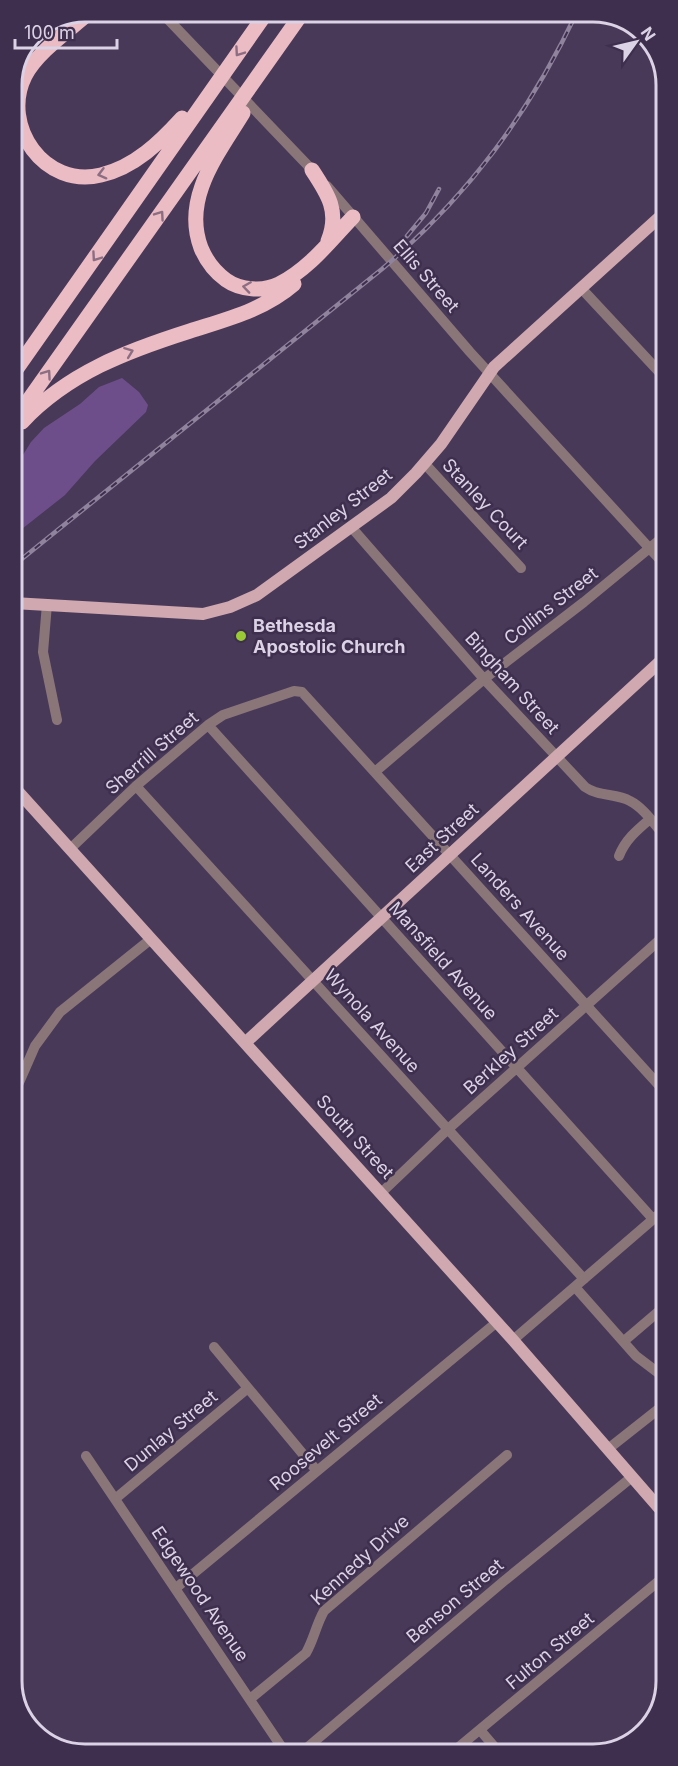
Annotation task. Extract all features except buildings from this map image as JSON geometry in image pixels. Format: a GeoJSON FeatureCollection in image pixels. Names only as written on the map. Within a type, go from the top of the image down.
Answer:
{"type":"FeatureCollection","features":[{"type":"Feature","properties":{"kind":"highway"},"geometry":{"type":"LineString","coordinates":[[23,360],[260,22]]}},
{"type":"Feature","properties":{"kind":"highway"},"geometry":{"type":"LineString","coordinates":[[23,408],[296,22]]}},
{"type":"Feature","properties":{"kind":"highway"},"geometry":{"type":"LineString","coordinates":[[23,80],[34,62],[77,23]]}},
{"type":"Feature","properties":{"kind":"highway"},"geometry":{"type":"LineString","coordinates":[[36,47],[55,31]]}},
{"type":"Feature","properties":{"kind":"highway"},"geometry":{"type":"LineString","coordinates":[[280,45],[270,70],[207,173],[197,201],[196,225],[200,244],[208,261],[220,275],[231,283],[251,288],[268,287],[280,284],[301,271],[354,217]]}},
{"type":"Feature","properties":{"kind":"highway"},"geometry":{"type":"LineString","coordinates":[[23,134],[33,152],[51,168],[70,175],[101,176],[119,169],[151,149],[211,91]]}},
{"type":"Feature","properties":{"kind":"highway"},"geometry":{"type":"LineString","coordinates":[[312,170],[328,196],[333,210],[333,228],[326,245]]}},
{"type":"Feature","properties":{"kind":"highway"},"geometry":{"type":"LineString","coordinates":[[23,422],[46,399],[86,372],[131,350],[259,307],[292,285],[298,279],[301,271]]}},
{"type":"Feature","properties":{"kind":"main road","name":"Stanley Street"},"geometry":{"type":"LineString","coordinates":[[23,603],[186,614],[211,613],[257,595],[391,498],[424,464],[449,433],[488,373],[656,220]]}},
{"type":"Feature","properties":{"kind":"main road","name":"East Street"},"geometry":{"type":"LineString","coordinates":[[245,1044],[656,665]]}},
{"type":"Feature","properties":{"kind":"main road","name":"South Street"},"geometry":{"type":"LineString","coordinates":[[23,796],[381,1193],[656,1505]]}},
{"type":"Feature","properties":{"kind":"street","name":"Ellis Street"},"geometry":{"type":"LineString","coordinates":[[171,22],[312,170],[488,373],[656,554]]}},
{"type":"Feature","properties":{"kind":"street"},"geometry":{"type":"LineString","coordinates":[[581,288],[656,368]]}},
{"type":"Feature","properties":{"kind":"street","name":"Stanley Court"},"geometry":{"type":"LineString","coordinates":[[424,464],[521,568]]}},
{"type":"Feature","properties":{"kind":"street","name":"Bingham Street"},"geometry":{"type":"LineString","coordinates":[[352,528],[484,679],[585,787],[594,793],[630,801],[656,826]]}},
{"type":"Feature","properties":{"kind":"street","name":"Collins Street"},"geometry":{"type":"LineString","coordinates":[[376,771],[484,679],[656,543]]}},
{"type":"Feature","properties":{"kind":"street"},"geometry":{"type":"LineString","coordinates":[[47,604],[44,652],[57,720]]}},
{"type":"Feature","properties":{"kind":"street","name":"Sherrill Street"},"geometry":{"type":"LineString","coordinates":[[70,849],[136,786],[208,725],[223,715],[294,691],[302,692]]}},
{"type":"Feature","properties":{"kind":"street","name":"Landers Avenue"},"geometry":{"type":"LineString","coordinates":[[302,692],[656,1082]]}},
{"type":"Feature","properties":{"kind":"street","name":"Mansfield Avenue"},"geometry":{"type":"LineString","coordinates":[[208,725],[653,1219]]}},
{"type":"Feature","properties":{"kind":"street","name":"Wynola Avenue"},"geometry":{"type":"LineString","coordinates":[[136,786],[584,1279]]}},
{"type":"Feature","properties":{"kind":"street"},"geometry":{"type":"LineString","coordinates":[[619,856],[622,847],[630,837],[650,819]]}},
{"type":"Feature","properties":{"kind":"street"},"geometry":{"type":"LineString","coordinates":[[22,1075],[35,1046],[60,1012],[151,939]]}},
{"type":"Feature","properties":{"kind":"street","name":"Berkley Street"},"geometry":{"type":"LineString","coordinates":[[381,1193],[447,1130],[656,943]]}},
{"type":"Feature","properties":{"kind":"street"},"geometry":{"type":"LineString","coordinates":[[513,1341],[656,1216]]}},
{"type":"Feature","properties":{"kind":"street"},"geometry":{"type":"LineString","coordinates":[[575,1287],[636,1356],[656,1371]]}},
{"type":"Feature","properties":{"kind":"street"},"geometry":{"type":"LineString","coordinates":[[624,1341],[656,1314]]}},
{"type":"Feature","properties":{"kind":"street","name":"Roosevelt Street"},"geometry":{"type":"LineString","coordinates":[[176,1588],[496,1322]]}},
{"type":"Feature","properties":{"kind":"street"},"geometry":{"type":"LineString","coordinates":[[214,1347],[317,1471]]}},
{"type":"Feature","properties":{"kind":"street","name":"Dunlay Street"},"geometry":{"type":"LineString","coordinates":[[115,1499],[248,1388]]}},
{"type":"Feature","properties":{"kind":"street"},"geometry":{"type":"LineString","coordinates":[[608,1449],[656,1411]]}},
{"type":"Feature","properties":{"kind":"street","name":"Kennedy Drive"},"geometry":{"type":"LineString","coordinates":[[250,1699],[306,1653],[312,1643],[315,1626],[324,1611],[507,1455]]}},
{"type":"Feature","properties":{"kind":"street","name":"Edgewood Avenue"},"geometry":{"type":"LineString","coordinates":[[86,1456],[279,1743]]}},
{"type":"Feature","properties":{"kind":"street","name":"Benson Street"},"geometry":{"type":"LineString","coordinates":[[312,1743],[504,1581],[632,1477]]}},
{"type":"Feature","properties":{"kind":"street","name":"Fulton Street"},"geometry":{"type":"LineString","coordinates":[[463,1744],[656,1583]]}},
{"type":"Feature","properties":{"kind":"street"},"geometry":{"type":"LineString","coordinates":[[480,1730],[492,1744]]}},
{"type":"Feature","properties":{"kind":"shaded area"},"geometry":{"type":"Polygon","coordinates":[[[122,378],[139,392],[148,405],[146,412],[95,461],[65,495],[23,528],[23,455],[44,428],[80,404],[99,387],[122,378]]]}},
{"type":"Feature","properties":{"kind":"railway"},"geometry":{"type":"LineString","coordinates":[[23,558],[382,269],[413,241],[442,212],[494,151],[538,85],[571,23]]}},
{"type":"Feature","properties":{"kind":"railway"},"geometry":{"type":"LineString","coordinates":[[407,236],[426,213],[439,189]]}},
{"type":"Feature","properties":{"kind":"place","name":"Bethesda Apostolic Church"},"geometry":{"type":"Point","coordinates":[241,636]}}]}
